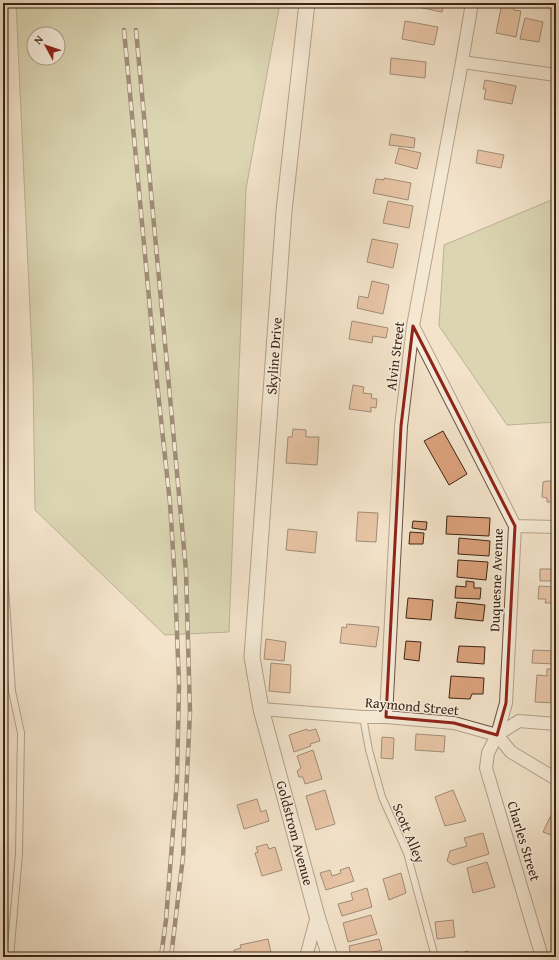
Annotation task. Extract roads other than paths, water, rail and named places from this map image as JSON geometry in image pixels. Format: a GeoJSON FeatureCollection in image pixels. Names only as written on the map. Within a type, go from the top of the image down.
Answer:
{"type":"FeatureCollection","features":[{"type":"Feature","properties":{"kind":"street","name":"Skyline Drive"},"geometry":{"type":"LineString","coordinates":[[261,709],[252,657],[284,211],[307,3]]}},
{"type":"Feature","properties":{"kind":"street","name":"Alvin Street"},"geometry":{"type":"LineString","coordinates":[[386,717],[401,426],[413,326],[472,3]]}},
{"type":"Feature","properties":{"kind":"street"},"geometry":{"type":"LineString","coordinates":[[462,62],[556,75]]}},
{"type":"Feature","properties":{"kind":"street","name":"Duquesne Avenue"},"geometry":{"type":"LineString","coordinates":[[413,326],[516,526],[506,703],[497,734]]}},
{"type":"Feature","properties":{"kind":"street"},"geometry":{"type":"LineString","coordinates":[[516,526],[556,528]]}},
{"type":"Feature","properties":{"kind":"street","name":"Raymond Street"},"geometry":{"type":"LineString","coordinates":[[261,709],[454,723],[497,734]]}},
{"type":"Feature","properties":{"kind":"street","name":"Goldstrom Avenue"},"geometry":{"type":"LineString","coordinates":[[261,709],[330,957]]}},
{"type":"Feature","properties":{"kind":"street"},"geometry":{"type":"LineString","coordinates":[[556,724],[519,721],[497,734],[511,752],[556,779]]}},
{"type":"Feature","properties":{"kind":"street","name":"Charles Street"},"geometry":{"type":"LineString","coordinates":[[497,734],[488,753],[486,768],[542,957]]}},
{"type":"Feature","properties":{"kind":"street"},"geometry":{"type":"LineString","coordinates":[[306,957],[318,916]]}},
{"type":"Feature","properties":{"kind":"lane"},"geometry":{"type":"LineString","coordinates":[[3,558],[12,691],[21,733],[19,854],[10,957]]}},
{"type":"Feature","properties":{"kind":"lane","name":"Scott Alley"},"geometry":{"type":"LineString","coordinates":[[364,717],[369,750],[382,798],[407,853],[436,957]]}},
{"type":"Feature","properties":{"kind":"railway"},"geometry":{"type":"LineString","coordinates":[[124,30],[156,373],[170,503],[175,582],[179,684],[177,780],[166,920],[161,957]]}},
{"type":"Feature","properties":{"kind":"railway"},"geometry":{"type":"LineString","coordinates":[[136,30],[186,570],[190,712],[183,857],[171,957]]}}]}
